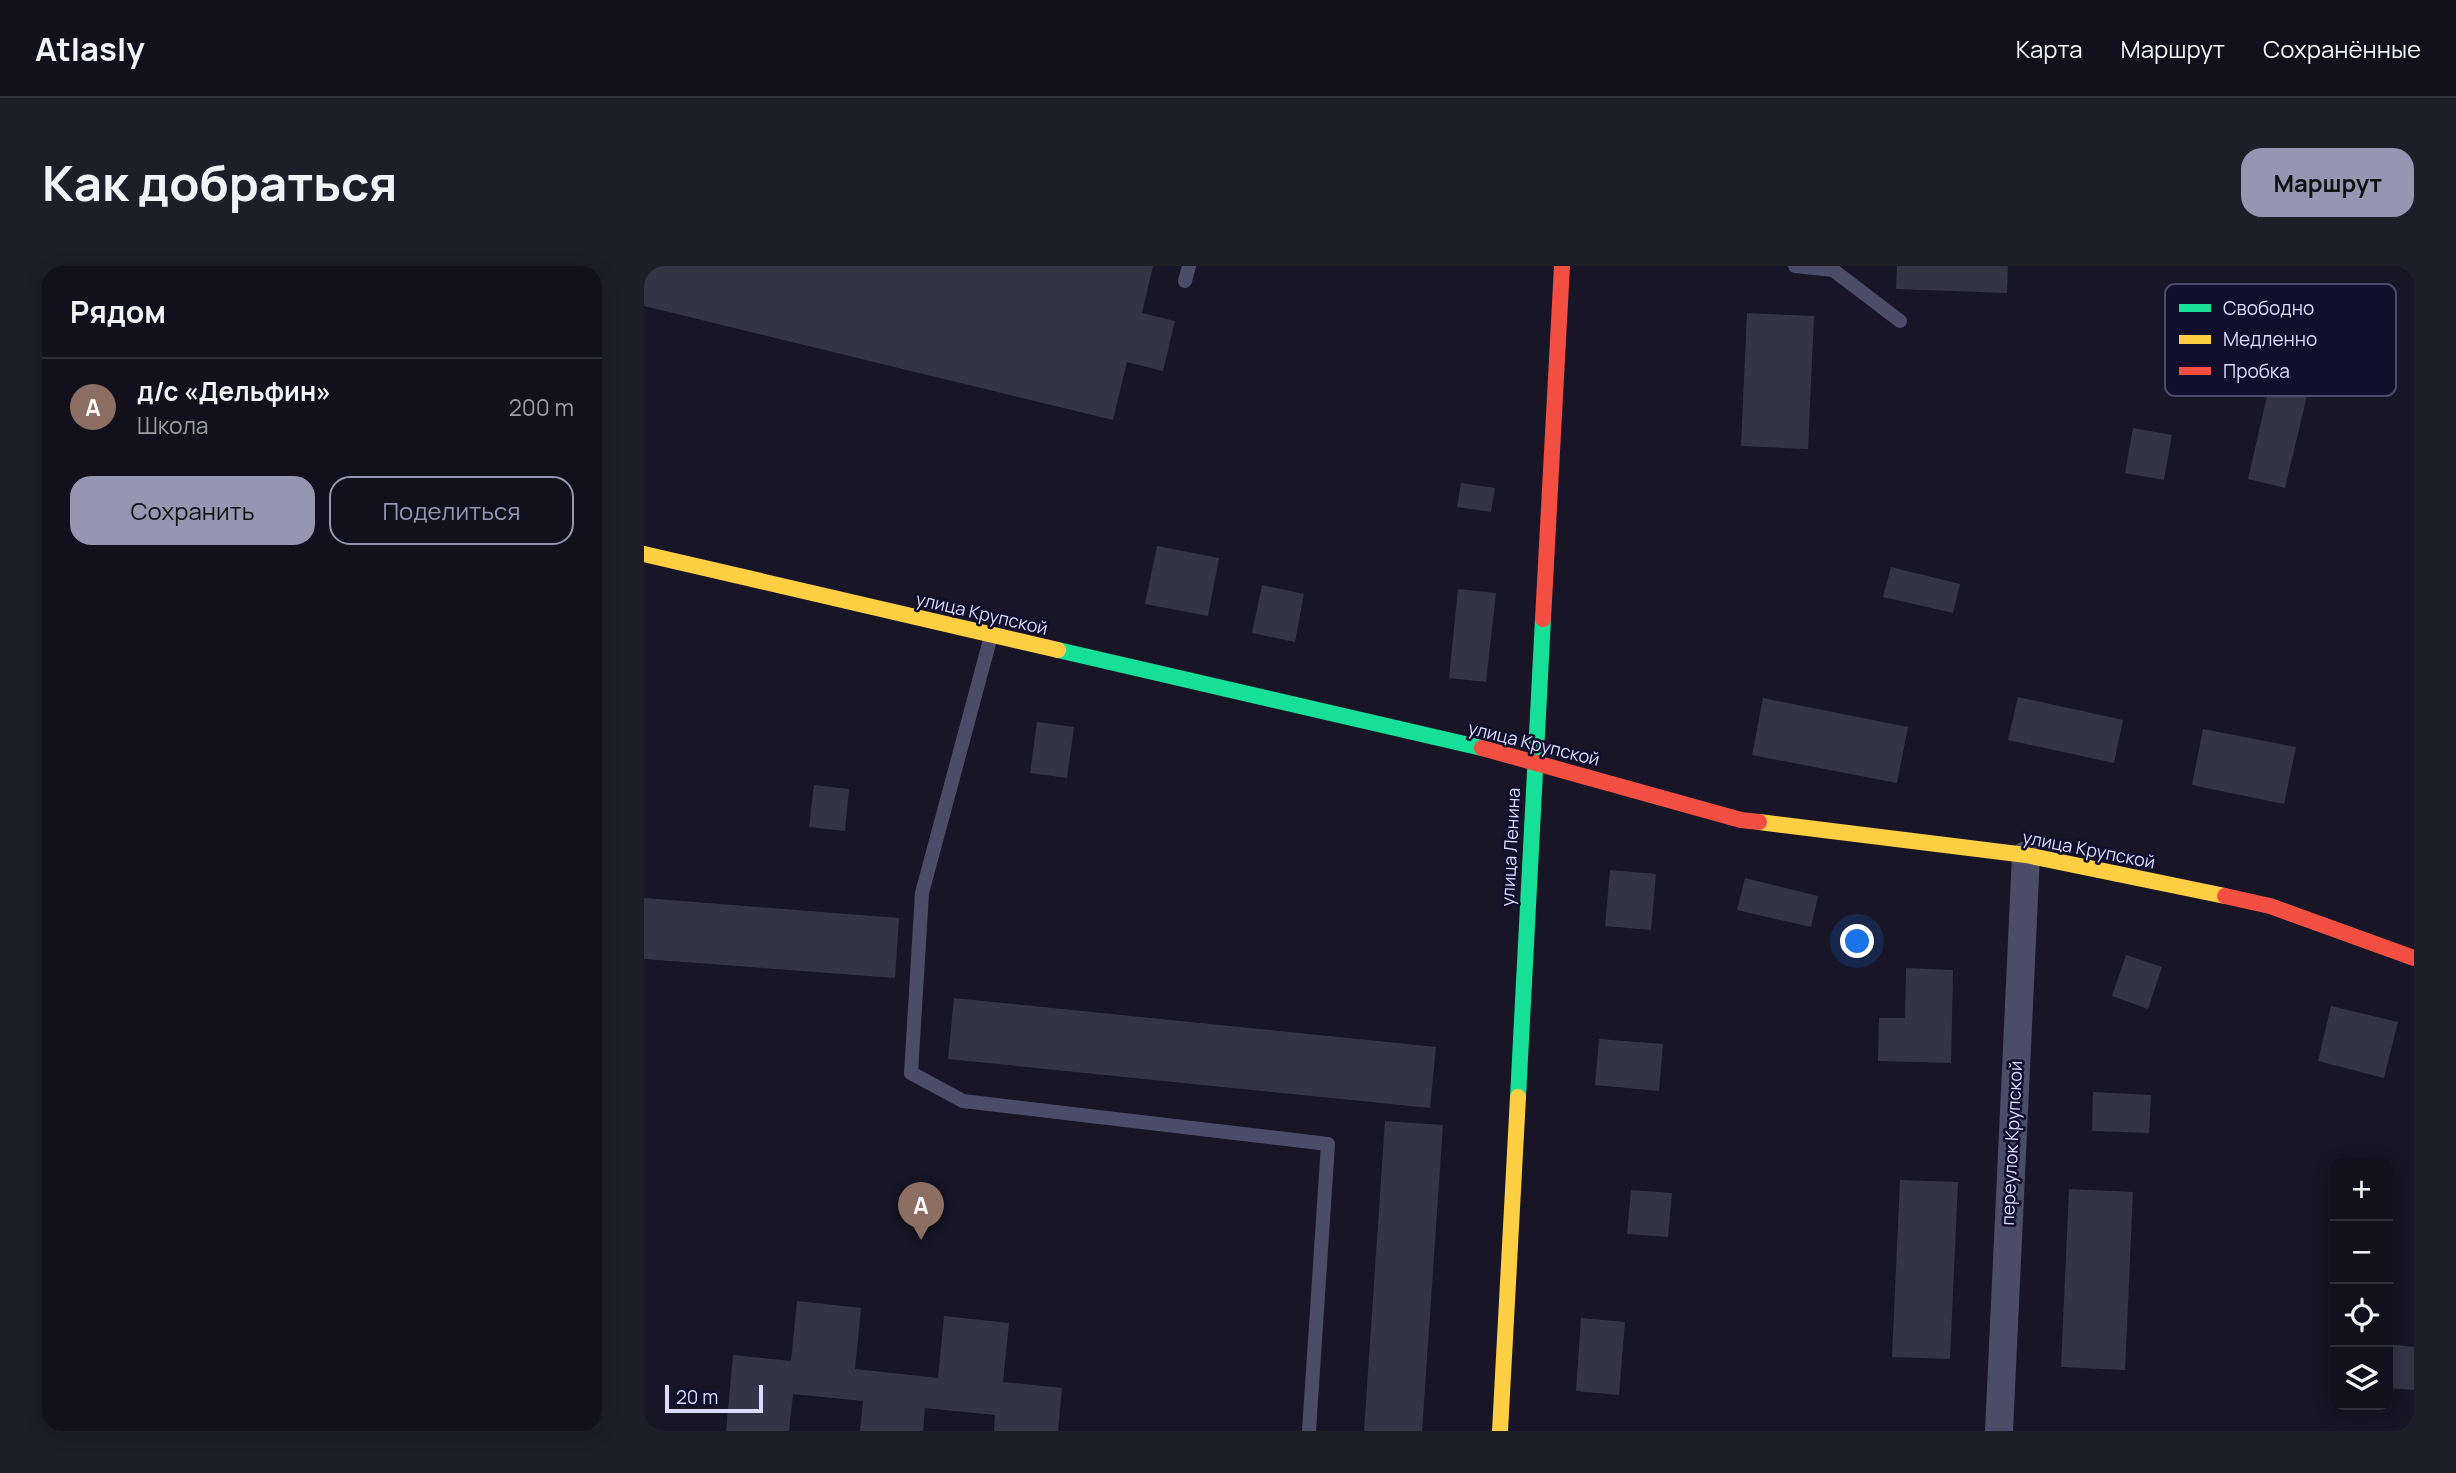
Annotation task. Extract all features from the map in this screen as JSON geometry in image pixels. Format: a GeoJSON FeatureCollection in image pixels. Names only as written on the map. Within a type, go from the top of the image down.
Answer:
{"type":"FeatureCollection","features":[{"type":"Feature","properties":{"kind":"street","name":"улица Ленина"},"geometry":{"type":"LineString","coordinates":[[1500,1431],[1562,266]]}},
{"type":"Feature","properties":{"kind":"street","name":"улица Крупской"},"geometry":{"type":"LineString","coordinates":[[644,554],[1534,760],[1741,820],[2026,855],[2270,906],[2414,958]]}},
{"type":"Feature","properties":{"kind":"street","name":"переулок Крупской"},"geometry":{"type":"LineString","coordinates":[[2000,1431],[2026,855]]}},
{"type":"Feature","properties":{"kind":"lane"},"geometry":{"type":"LineString","coordinates":[[1185,281],[1189,266]]}},
{"type":"Feature","properties":{"kind":"lane"},"geometry":{"type":"LineString","coordinates":[[1795,266],[1833,270],[1900,321]]}},
{"type":"Feature","properties":{"kind":"lane"},"geometry":{"type":"LineString","coordinates":[[992,635],[922,893],[911,1073],[963,1101],[1328,1144],[1309,1431]]}},
{"type":"Feature","properties":{"kind":"building"},"geometry":{"type":"Polygon","coordinates":[[[644,266],[1153,266],[1142,313],[1175,321],[1163,371],[1127,362],[1113,420],[644,306],[644,266]]]}},
{"type":"Feature","properties":{"kind":"building"},"geometry":{"type":"Polygon","coordinates":[[[1897,266],[2008,266],[2007,293],[1896,289],[1897,266]]]}},
{"type":"Feature","properties":{"kind":"building"},"geometry":{"type":"Polygon","coordinates":[[[1747,313],[1814,316],[1808,449],[1741,446],[1747,313]]]}},
{"type":"Feature","properties":{"kind":"building"},"geometry":{"type":"Polygon","coordinates":[[[2267,396],[2307,396],[2285,488],[2248,479],[2267,396]]]}},
{"type":"Feature","properties":{"kind":"building"},"geometry":{"type":"Polygon","coordinates":[[[2133,428],[2172,435],[2164,480],[2125,473],[2133,428]]]}},
{"type":"Feature","properties":{"kind":"building"},"geometry":{"type":"Polygon","coordinates":[[[1461,483],[1495,488],[1491,512],[1457,507],[1461,483]]]}},
{"type":"Feature","properties":{"kind":"building"},"geometry":{"type":"Polygon","coordinates":[[[1157,546],[1219,558],[1208,616],[1145,604],[1157,546]]]}},
{"type":"Feature","properties":{"kind":"building"},"geometry":{"type":"Polygon","coordinates":[[[1891,567],[1960,584],[1953,613],[1883,597],[1891,567]]]}},
{"type":"Feature","properties":{"kind":"building"},"geometry":{"type":"Polygon","coordinates":[[[1262,585],[1304,594],[1295,642],[1252,633],[1262,585]]]}},
{"type":"Feature","properties":{"kind":"building"},"geometry":{"type":"Polygon","coordinates":[[[1458,589],[1496,593],[1486,682],[1449,678],[1458,589]]]}},
{"type":"Feature","properties":{"kind":"building"},"geometry":{"type":"Polygon","coordinates":[[[2018,697],[2123,720],[2114,763],[2008,740],[2018,697]]]}},
{"type":"Feature","properties":{"kind":"building"},"geometry":{"type":"Polygon","coordinates":[[[1763,698],[1908,727],[1897,783],[1752,755],[1763,698]]]}},
{"type":"Feature","properties":{"kind":"building"},"geometry":{"type":"Polygon","coordinates":[[[1037,722],[1074,727],[1067,778],[1030,773],[1037,722]]]}},
{"type":"Feature","properties":{"kind":"building"},"geometry":{"type":"Polygon","coordinates":[[[2203,729],[2296,747],[2284,804],[2192,785],[2203,729]]]}},
{"type":"Feature","properties":{"kind":"building"},"geometry":{"type":"Polygon","coordinates":[[[814,785],[849,789],[845,831],[809,827],[814,785]]]}},
{"type":"Feature","properties":{"kind":"building"},"geometry":{"type":"Polygon","coordinates":[[[1610,870],[1656,874],[1651,930],[1605,926],[1610,870]]]}},
{"type":"Feature","properties":{"kind":"building"},"geometry":{"type":"Polygon","coordinates":[[[1745,878],[1818,896],[1811,927],[1737,910],[1745,878]]]}},
{"type":"Feature","properties":{"kind":"building"},"geometry":{"type":"Polygon","coordinates":[[[644,898],[899,918],[895,978],[644,959],[644,898]]]}},
{"type":"Feature","properties":{"kind":"building"},"geometry":{"type":"Polygon","coordinates":[[[2126,955],[2162,967],[2148,1009],[2112,996],[2126,955]]]}},
{"type":"Feature","properties":{"kind":"building"},"geometry":{"type":"Polygon","coordinates":[[[1906,968],[1953,970],[1951,1063],[1878,1061],[1879,1018],[1905,1018],[1906,968]]]}},
{"type":"Feature","properties":{"kind":"building"},"geometry":{"type":"Polygon","coordinates":[[[954,998],[1436,1047],[1430,1108],[948,1059],[954,998]]]}},
{"type":"Feature","properties":{"kind":"building"},"geometry":{"type":"Polygon","coordinates":[[[2331,1006],[2398,1022],[2384,1078],[2318,1061],[2331,1006]]]}},
{"type":"Feature","properties":{"kind":"building"},"geometry":{"type":"Polygon","coordinates":[[[1599,1039],[1663,1044],[1659,1091],[1595,1085],[1599,1039]]]}},
{"type":"Feature","properties":{"kind":"building"},"geometry":{"type":"Polygon","coordinates":[[[2093,1092],[2151,1095],[2149,1133],[2092,1131],[2093,1092]]]}},
{"type":"Feature","properties":{"kind":"building"},"geometry":{"type":"Polygon","coordinates":[[[1385,1121],[1443,1125],[1422,1431],[1364,1431],[1385,1121]]]}},
{"type":"Feature","properties":{"kind":"building"},"geometry":{"type":"Polygon","coordinates":[[[1900,1180],[1958,1182],[1950,1359],[1892,1357],[1900,1180]]]}},
{"type":"Feature","properties":{"kind":"building"},"geometry":{"type":"Polygon","coordinates":[[[2069,1189],[2133,1192],[2125,1370],[2061,1367],[2069,1189]]]}},
{"type":"Feature","properties":{"kind":"building"},"geometry":{"type":"Polygon","coordinates":[[[1631,1190],[1672,1193],[1668,1237],[1627,1234],[1631,1190]]]}},
{"type":"Feature","properties":{"kind":"building"},"geometry":{"type":"Polygon","coordinates":[[[797,1301],[861,1308],[855,1369],[938,1378],[944,1316],[1009,1323],[1003,1382],[1062,1388],[1058,1431],[994,1431],[995,1415],[925,1408],[923,1431],[860,1431],[863,1401],[793,1394],[789,1431],[726,1431],[733,1355],[791,1361],[797,1301]]]}},
{"type":"Feature","properties":{"kind":"building"},"geometry":{"type":"Polygon","coordinates":[[[1581,1318],[1625,1322],[1619,1395],[1576,1391],[1581,1318]]]}},
{"type":"Feature","properties":{"kind":"building"},"geometry":{"type":"Polygon","coordinates":[[[2393,1345],[2414,1347],[2414,1390],[2393,1388],[2393,1345]]]}},
{"type":"Feature","properties":{"kind":"traffic: fast"},"geometry":{"type":"LineString","coordinates":[[1518,1097],[1543,619]]}},
{"type":"Feature","properties":{"kind":"traffic: fast"},"geometry":{"type":"LineString","coordinates":[[1058,650],[1482,748]]}},
{"type":"Feature","properties":{"kind":"traffic: slow"},"geometry":{"type":"LineString","coordinates":[[644,554],[1058,650]]}},
{"type":"Feature","properties":{"kind":"traffic: slow"},"geometry":{"type":"LineString","coordinates":[[1759,822],[2026,855],[2225,896]]}},
{"type":"Feature","properties":{"kind":"traffic: slow"},"geometry":{"type":"LineString","coordinates":[[1500,1431],[1518,1097]]}},
{"type":"Feature","properties":{"kind":"traffic: jam"},"geometry":{"type":"LineString","coordinates":[[1543,619],[1562,266]]}},
{"type":"Feature","properties":{"kind":"traffic: jam"},"geometry":{"type":"LineString","coordinates":[[1482,748],[1741,820],[1759,822]]}},
{"type":"Feature","properties":{"kind":"traffic: jam"},"geometry":{"type":"LineString","coordinates":[[2225,896],[2270,906],[2414,958]]}},
{"type":"Feature","properties":{"kind":"place","name":"д/с «Дельфин»"},"geometry":{"type":"Point","coordinates":[921,1240]}}]}
